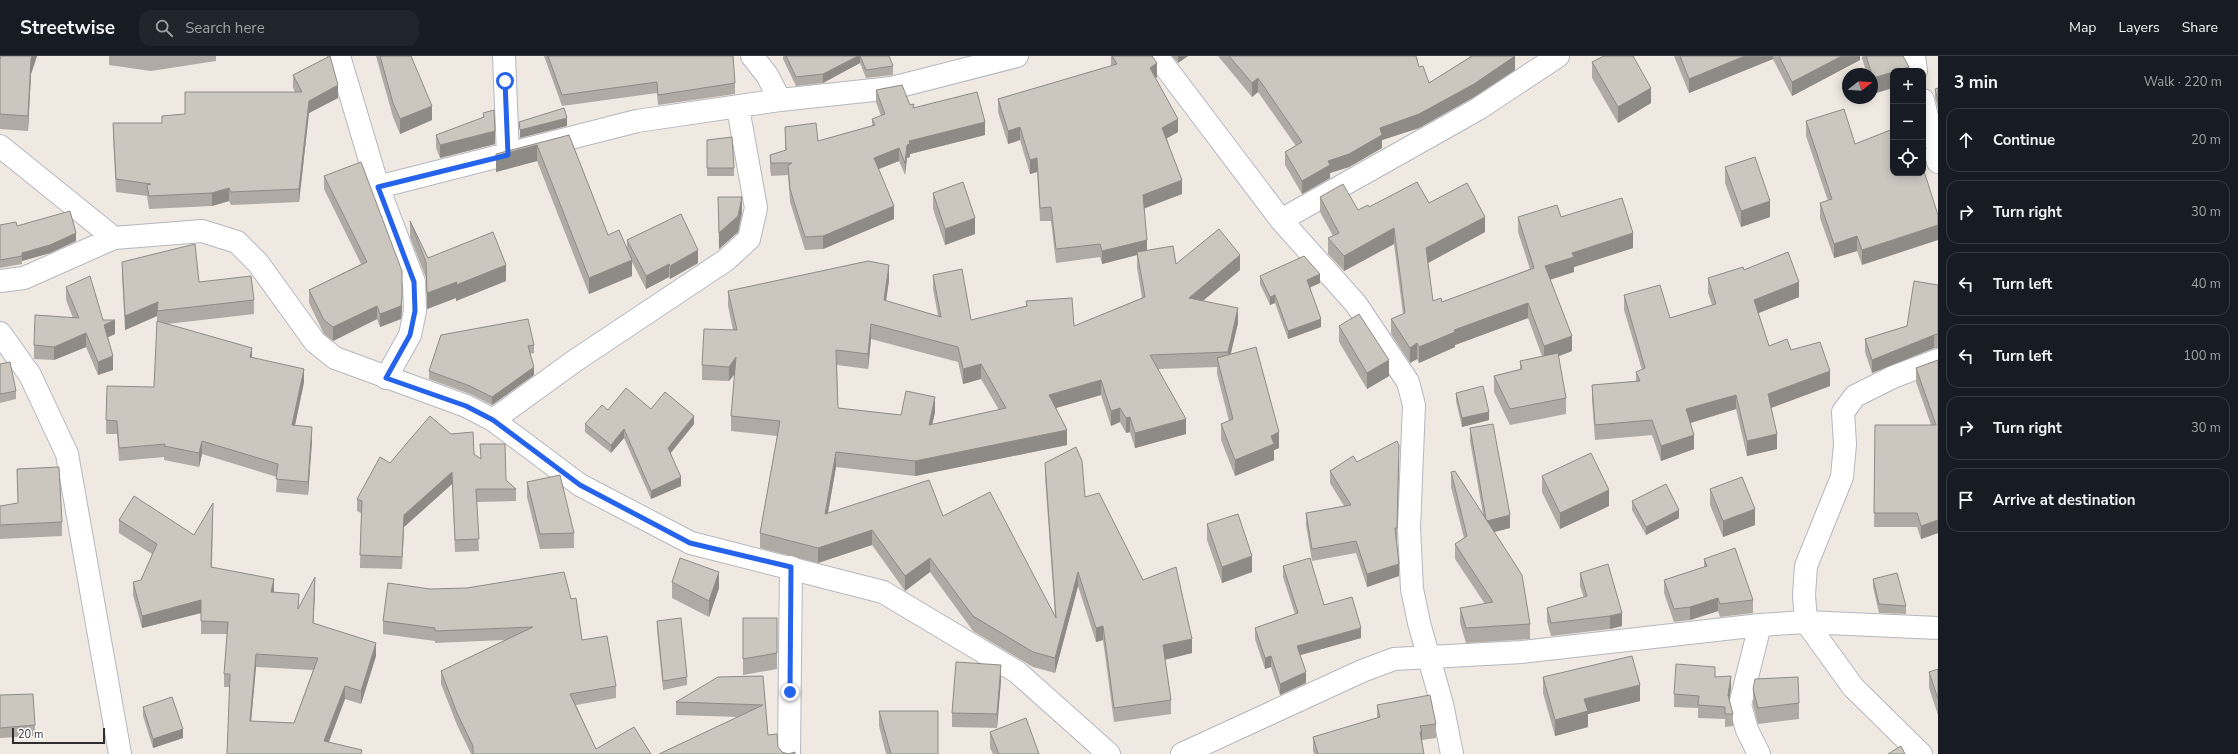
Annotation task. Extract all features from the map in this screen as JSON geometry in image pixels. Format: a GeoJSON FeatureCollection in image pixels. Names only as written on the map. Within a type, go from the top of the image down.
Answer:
{"type":"FeatureCollection","features":[{"type":"Feature","properties":{"kind":"street"},"geometry":{"type":"LineString","coordinates":[[338,56],[378,187],[414,282],[415,311],[410,335],[386,378]]}},
{"type":"Feature","properties":{"kind":"street"},"geometry":{"type":"LineString","coordinates":[[504,56],[508,155]]}},
{"type":"Feature","properties":{"kind":"street"},"geometry":{"type":"LineString","coordinates":[[752,56],[767,75],[780,100]]}},
{"type":"Feature","properties":{"kind":"street"},"geometry":{"type":"LineString","coordinates":[[378,187],[508,155],[636,120],[738,108],[780,100],[892,88],[1017,56]]}},
{"type":"Feature","properties":{"kind":"street"},"geometry":{"type":"LineString","coordinates":[[1157,56],[1281,220],[1356,304],[1408,382],[1414,405],[1409,528],[1412,589],[1427,656],[1442,704],[1452,754]]}},
{"type":"Feature","properties":{"kind":"street"},"geometry":{"type":"LineString","coordinates":[[1281,220],[1478,109],[1558,56]]}},
{"type":"Feature","properties":{"kind":"street"},"geometry":{"type":"LineString","coordinates":[[1914,56],[1916,68]]}},
{"type":"Feature","properties":{"kind":"street"},"geometry":{"type":"LineString","coordinates":[[1924,104],[1938,162]]}},
{"type":"Feature","properties":{"kind":"street"},"geometry":{"type":"LineString","coordinates":[[493,420],[576,360],[726,260],[748,240],[756,208],[738,108]]}},
{"type":"Feature","properties":{"kind":"street"},"geometry":{"type":"LineString","coordinates":[[0,146],[114,238]]}},
{"type":"Feature","properties":{"kind":"street"},"geometry":{"type":"LineString","coordinates":[[0,281],[24,278],[114,238],[202,230],[237,242],[258,263],[315,342],[335,358],[386,378],[466,406],[493,420],[580,485],[690,543],[791,567],[883,592],[1017,672],[1109,754]]}},
{"type":"Feature","properties":{"kind":"street"},"geometry":{"type":"LineString","coordinates":[[0,333],[30,375],[68,454],[120,754]]}},
{"type":"Feature","properties":{"kind":"street"},"geometry":{"type":"LineString","coordinates":[[1921,754],[1853,687],[1806,622],[1804,595],[1806,566],[1842,477],[1845,444],[1843,412],[1855,396],[1938,360]]}},
{"type":"Feature","properties":{"kind":"street"},"geometry":{"type":"LineString","coordinates":[[789,754],[791,567]]}},
{"type":"Feature","properties":{"kind":"street"},"geometry":{"type":"LineString","coordinates":[[1182,754],[1362,671],[1394,659],[1522,652],[1760,625],[1806,622],[1938,628]]}},
{"type":"Feature","properties":{"kind":"street"},"geometry":{"type":"LineString","coordinates":[[1759,754],[1747,730],[1740,705],[1760,625]]}},
{"type":"Feature","properties":{"kind":"building"},"geometry":{"type":"Polygon","coordinates":[[[1,56],[32,56],[28,116],[0,114],[1,56]]]}},
{"type":"Feature","properties":{"kind":"building"},"geometry":{"type":"Polygon","coordinates":[[[330,56],[338,85],[309,101],[299,189],[231,192],[229,188],[212,193],[149,196],[147,185],[151,184],[116,179],[113,123],[162,123],[162,116],[185,114],[185,92],[302,92],[293,75],[330,56]]]}},
{"type":"Feature","properties":{"kind":"building"},"geometry":{"type":"Polygon","coordinates":[[[380,56],[411,56],[432,106],[400,119],[393,103],[380,56]]]}},
{"type":"Feature","properties":{"kind":"building"},"geometry":{"type":"Polygon","coordinates":[[[548,56],[733,56],[735,83],[658,95],[657,82],[562,95],[548,56]]]}},
{"type":"Feature","properties":{"kind":"building"},"geometry":{"type":"Polygon","coordinates":[[[786,56],[858,56],[823,74],[796,77],[786,56]]]}},
{"type":"Feature","properties":{"kind":"building"},"geometry":{"type":"Polygon","coordinates":[[[860,56],[889,56],[893,66],[866,70],[860,56]]]}},
{"type":"Feature","properties":{"kind":"building"},"geometry":{"type":"Polygon","coordinates":[[[1112,56],[1152,56],[1157,63],[1150,68],[1178,119],[1162,128],[1182,180],[1143,195],[1147,240],[1102,251],[1100,244],[1056,249],[1051,207],[1040,208],[1037,158],[1030,160],[1020,127],[1008,131],[998,99],[1117,64],[1112,56]]]}},
{"type":"Feature","properties":{"kind":"building"},"geometry":{"type":"Polygon","coordinates":[[[1229,56],[1416,56],[1419,67],[1423,66],[1429,83],[1472,56],[1515,56],[1474,84],[1419,114],[1380,128],[1382,135],[1349,154],[1328,161],[1330,165],[1302,181],[1285,152],[1302,142],[1258,78],[1252,83],[1229,56]]]}},
{"type":"Feature","properties":{"kind":"building"},"geometry":{"type":"Polygon","coordinates":[[[1604,56],[1633,56],[1651,88],[1618,107],[1592,62],[1604,56]]]}},
{"type":"Feature","properties":{"kind":"building"},"geometry":{"type":"Polygon","coordinates":[[[1680,56],[1745,56],[1689,79],[1680,56]]]}},
{"type":"Feature","properties":{"kind":"building"},"geometry":{"type":"Polygon","coordinates":[[[1779,56],[1842,56],[1792,82],[1779,56]]]}},
{"type":"Feature","properties":{"kind":"building"},"geometry":{"type":"Polygon","coordinates":[[[1866,56],[1903,56],[1909,67],[1890,68],[1890,73],[1878,76],[1878,68],[1870,68],[1866,56]]]}},
{"type":"Feature","properties":{"kind":"building"},"geometry":{"type":"Polygon","coordinates":[[[902,85],[910,105],[914,104],[913,108],[977,92],[985,122],[909,141],[910,144],[907,145],[905,163],[899,148],[874,158],[894,206],[823,236],[805,237],[790,189],[788,165],[792,163],[771,163],[770,155],[786,150],[785,127],[816,123],[818,141],[875,125],[872,119],[885,114],[876,90],[902,85]]]}},
{"type":"Feature","properties":{"kind":"building"},"geometry":{"type":"Polygon","coordinates":[[[1938,88],[1938,101],[1935,89],[1938,88]]]}},
{"type":"Feature","properties":{"kind":"building"},"geometry":{"type":"Polygon","coordinates":[[[564,108],[567,118],[520,130],[519,122],[564,108]]]}},
{"type":"Feature","properties":{"kind":"building"},"geometry":{"type":"Polygon","coordinates":[[[1844,109],[1855,144],[1890,130],[1890,176],[1926,176],[1938,215],[1938,225],[1862,250],[1857,236],[1834,244],[1820,203],[1832,199],[1806,121],[1844,109]]]}},
{"type":"Feature","properties":{"kind":"building"},"geometry":{"type":"Polygon","coordinates":[[[494,110],[495,131],[440,145],[436,135],[484,117],[483,113],[494,110]]]}},
{"type":"Feature","properties":{"kind":"building"},"geometry":{"type":"Polygon","coordinates":[[[569,135],[608,235],[619,230],[632,260],[589,278],[537,145],[496,156],[496,154],[569,135]]]}},
{"type":"Feature","properties":{"kind":"building"},"geometry":{"type":"Polygon","coordinates":[[[732,137],[734,168],[707,168],[707,140],[732,137]]]}},
{"type":"Feature","properties":{"kind":"building"},"geometry":{"type":"Polygon","coordinates":[[[1755,157],[1770,201],[1741,211],[1725,167],[1755,157]]]}},
{"type":"Feature","properties":{"kind":"building"},"geometry":{"type":"Polygon","coordinates":[[[361,162],[402,271],[401,306],[380,314],[377,306],[333,327],[324,320],[309,290],[367,262],[324,176],[361,162]]]}},
{"type":"Feature","properties":{"kind":"building"},"geometry":{"type":"Polygon","coordinates":[[[963,182],[975,218],[945,229],[933,193],[963,182]]]}},
{"type":"Feature","properties":{"kind":"building"},"geometry":{"type":"Polygon","coordinates":[[[1417,182],[1429,203],[1467,183],[1485,217],[1426,248],[1433,301],[1441,298],[1442,302],[1534,268],[1518,217],[1557,205],[1561,217],[1622,198],[1633,233],[1572,253],[1574,257],[1545,266],[1572,336],[1544,346],[1528,303],[1454,330],[1455,332],[1419,347],[1417,343],[1410,348],[1391,319],[1405,313],[1394,228],[1344,256],[1328,238],[1339,233],[1320,197],[1343,184],[1358,210],[1368,205],[1369,207],[1417,182]]]}},
{"type":"Feature","properties":{"kind":"building"},"geometry":{"type":"Polygon","coordinates":[[[718,197],[742,197],[738,216],[719,233],[718,197]]]}},
{"type":"Feature","properties":{"kind":"building"},"geometry":{"type":"Polygon","coordinates":[[[70,211],[76,233],[50,245],[22,253],[22,256],[0,260],[0,225],[16,222],[17,226],[70,211]]]}},
{"type":"Feature","properties":{"kind":"building"},"geometry":{"type":"Polygon","coordinates":[[[681,214],[698,250],[670,266],[669,264],[646,276],[627,240],[681,214]]]}},
{"type":"Feature","properties":{"kind":"building"},"geometry":{"type":"Polygon","coordinates":[[[410,221],[428,258],[493,232],[506,265],[456,285],[457,282],[427,293],[426,262],[410,221]]]}},
{"type":"Feature","properties":{"kind":"building"},"geometry":{"type":"Polygon","coordinates":[[[1219,229],[1240,255],[1189,298],[1238,308],[1228,352],[1150,355],[1186,419],[1135,433],[1130,417],[1126,418],[1120,408],[1111,411],[1101,380],[1049,395],[1067,430],[915,461],[836,452],[825,514],[929,480],[943,516],[990,492],[1056,618],[1045,463],[1076,447],[1082,461],[1085,497],[1099,493],[1143,580],[1176,567],[1192,639],[1163,645],[1171,700],[1114,708],[1103,626],[1096,628],[1078,572],[1055,658],[1033,652],[973,616],[930,558],[905,576],[872,530],[818,548],[760,533],[780,421],[731,416],[736,357],[729,367],[702,365],[704,329],[737,330],[728,291],[868,261],[889,265],[884,300],[941,317],[933,275],[962,269],[971,320],[1027,306],[1026,301],[1072,298],[1074,326],[1145,297],[1137,252],[1173,246],[1176,264],[1219,229]],[[871,324],[868,354],[836,350],[838,408],[901,415],[906,391],[935,397],[929,425],[1006,408],[981,364],[963,369],[958,347],[871,324]]]}},
{"type":"Feature","properties":{"kind":"building"},"geometry":{"type":"Polygon","coordinates":[[[195,244],[199,282],[251,276],[254,300],[157,311],[158,302],[125,316],[122,262],[195,244]]]}},
{"type":"Feature","properties":{"kind":"building"},"geometry":{"type":"Polygon","coordinates":[[[1788,252],[1799,282],[1754,300],[1769,346],[1787,339],[1791,350],[1820,342],[1830,371],[1768,394],[1777,434],[1747,441],[1736,395],[1686,409],[1694,435],[1661,446],[1652,420],[1595,425],[1592,385],[1640,381],[1636,372],[1645,368],[1624,295],[1660,285],[1670,318],[1716,304],[1708,278],[1743,267],[1744,270],[1788,252]]]}},
{"type":"Feature","properties":{"kind":"building"},"geometry":{"type":"Polygon","coordinates":[[[1304,256],[1320,274],[1307,280],[1321,319],[1288,331],[1275,295],[1270,297],[1260,276],[1304,256]]]}},
{"type":"Feature","properties":{"kind":"building"},"geometry":{"type":"Polygon","coordinates":[[[90,276],[103,320],[115,320],[104,325],[113,356],[98,362],[86,333],[54,347],[34,345],[35,315],[79,318],[66,287],[90,276]]]}},
{"type":"Feature","properties":{"kind":"building"},"geometry":{"type":"Polygon","coordinates":[[[1914,281],[1938,285],[1938,334],[1872,360],[1865,339],[1907,326],[1914,281]]]}},
{"type":"Feature","properties":{"kind":"building"},"geometry":{"type":"Polygon","coordinates":[[[1359,314],[1389,360],[1367,373],[1339,326],[1359,314]]]}},
{"type":"Feature","properties":{"kind":"building"},"geometry":{"type":"Polygon","coordinates":[[[528,319],[534,345],[528,346],[534,367],[492,397],[470,386],[429,371],[441,335],[528,319]]]}},
{"type":"Feature","properties":{"kind":"building"},"geometry":{"type":"Polygon","coordinates":[[[157,321],[252,348],[250,357],[304,369],[292,425],[312,427],[308,482],[276,479],[278,464],[202,441],[199,453],[164,446],[165,444],[119,448],[117,421],[106,420],[107,386],[154,387],[157,321]]]}},
{"type":"Feature","properties":{"kind":"building"},"geometry":{"type":"Polygon","coordinates":[[[1256,347],[1279,432],[1271,436],[1274,444],[1235,460],[1221,424],[1233,419],[1217,358],[1256,347]]]}},
{"type":"Feature","properties":{"kind":"building"},"geometry":{"type":"Polygon","coordinates":[[[1558,353],[1566,398],[1510,409],[1494,376],[1522,369],[1520,361],[1558,353]]]}},
{"type":"Feature","properties":{"kind":"building"},"geometry":{"type":"Polygon","coordinates":[[[1938,360],[1938,520],[1921,526],[1917,513],[1874,513],[1875,425],[1936,425],[1916,368],[1938,360]]]}},
{"type":"Feature","properties":{"kind":"building"},"geometry":{"type":"Polygon","coordinates":[[[10,362],[16,391],[0,394],[0,364],[10,362]]]}},
{"type":"Feature","properties":{"kind":"building"},"geometry":{"type":"Polygon","coordinates":[[[1483,386],[1489,412],[1462,418],[1456,393],[1483,386]]]}},
{"type":"Feature","properties":{"kind":"building"},"geometry":{"type":"Polygon","coordinates":[[[626,388],[651,409],[665,392],[694,416],[668,448],[681,477],[651,491],[624,429],[611,445],[585,424],[602,405],[608,410],[626,388]]]}},
{"type":"Feature","properties":{"kind":"building"},"geometry":{"type":"Polygon","coordinates":[[[430,416],[451,434],[473,432],[474,454],[481,459],[480,444],[505,444],[506,480],[516,489],[476,489],[479,539],[455,540],[452,472],[404,515],[402,557],[360,555],[362,501],[357,499],[380,457],[390,463],[430,416]]]}},
{"type":"Feature","properties":{"kind":"building"},"geometry":{"type":"Polygon","coordinates":[[[1493,424],[1510,515],[1487,521],[1470,428],[1493,424]]]}},
{"type":"Feature","properties":{"kind":"building"},"geometry":{"type":"Polygon","coordinates":[[[1397,441],[1399,445],[1397,528],[1395,528],[1399,564],[1367,574],[1356,541],[1312,549],[1306,513],[1351,505],[1330,471],[1353,456],[1357,462],[1397,441]]]}},
{"type":"Feature","properties":{"kind":"building"},"geometry":{"type":"Polygon","coordinates":[[[1591,453],[1609,490],[1560,513],[1542,476],[1591,453]]]}},
{"type":"Feature","properties":{"kind":"building"},"geometry":{"type":"Polygon","coordinates":[[[59,467],[62,522],[0,525],[0,506],[18,503],[17,469],[59,467]]]}},
{"type":"Feature","properties":{"kind":"building"},"geometry":{"type":"Polygon","coordinates":[[[1455,471],[1522,575],[1530,624],[1466,628],[1460,608],[1493,602],[1455,544],[1467,536],[1451,472],[1455,471]]]}},
{"type":"Feature","properties":{"kind":"building"},"geometry":{"type":"Polygon","coordinates":[[[560,475],[574,533],[540,534],[527,482],[560,475]]]}},
{"type":"Feature","properties":{"kind":"building"},"geometry":{"type":"Polygon","coordinates":[[[1742,477],[1755,509],[1723,521],[1710,489],[1742,477]]]}},
{"type":"Feature","properties":{"kind":"building"},"geometry":{"type":"Polygon","coordinates":[[[1666,484],[1679,510],[1646,527],[1632,501],[1666,484]]]}},
{"type":"Feature","properties":{"kind":"building"},"geometry":{"type":"Polygon","coordinates":[[[134,496],[194,535],[213,503],[211,567],[274,579],[271,592],[299,594],[298,609],[315,577],[313,623],[376,643],[361,691],[345,686],[324,741],[362,750],[361,754],[227,754],[230,674],[224,674],[228,622],[201,621],[201,600],[142,616],[133,582],[141,580],[157,544],[119,520],[134,496]],[[256,654],[250,721],[294,723],[318,658],[256,654]]]}},
{"type":"Feature","properties":{"kind":"building"},"geometry":{"type":"Polygon","coordinates":[[[1238,514],[1252,556],[1222,567],[1207,524],[1238,514]]]}},
{"type":"Feature","properties":{"kind":"building"},"geometry":{"type":"Polygon","coordinates":[[[1735,548],[1753,600],[1720,604],[1718,598],[1690,607],[1674,609],[1664,580],[1707,566],[1704,559],[1735,548]]]}},
{"type":"Feature","properties":{"kind":"building"},"geometry":{"type":"Polygon","coordinates":[[[680,558],[719,572],[709,601],[672,582],[680,558]]]}},
{"type":"Feature","properties":{"kind":"building"},"geometry":{"type":"Polygon","coordinates":[[[1310,558],[1324,605],[1352,597],[1361,628],[1297,646],[1306,672],[1280,684],[1271,656],[1265,658],[1255,628],[1298,613],[1283,566],[1310,558]]]}},
{"type":"Feature","properties":{"kind":"building"},"geometry":{"type":"Polygon","coordinates":[[[1608,564],[1622,613],[1610,616],[1551,623],[1547,608],[1587,596],[1580,573],[1608,564]]]}},
{"type":"Feature","properties":{"kind":"building"},"geometry":{"type":"Polygon","coordinates":[[[564,572],[571,599],[576,598],[582,640],[607,636],[616,686],[570,694],[596,749],[634,727],[651,754],[473,754],[473,746],[457,713],[441,671],[533,627],[435,631],[435,628],[383,621],[388,583],[430,589],[467,588],[564,572]]]}},
{"type":"Feature","properties":{"kind":"building"},"geometry":{"type":"Polygon","coordinates":[[[1897,573],[1906,606],[1879,604],[1873,579],[1897,573]]]}},
{"type":"Feature","properties":{"kind":"building"},"geometry":{"type":"Polygon","coordinates":[[[681,618],[687,677],[663,681],[657,621],[681,618]]]}},
{"type":"Feature","properties":{"kind":"building"},"geometry":{"type":"Polygon","coordinates":[[[743,618],[777,618],[777,653],[743,659],[743,618]]]}},
{"type":"Feature","properties":{"kind":"building"},"geometry":{"type":"Polygon","coordinates":[[[1632,656],[1640,685],[1584,699],[1588,711],[1555,720],[1543,677],[1632,656]]]}},
{"type":"Feature","properties":{"kind":"building"},"geometry":{"type":"Polygon","coordinates":[[[956,662],[1001,665],[997,714],[952,713],[956,662]]]}},
{"type":"Feature","properties":{"kind":"building"},"geometry":{"type":"Polygon","coordinates":[[[1676,664],[1715,667],[1715,677],[1731,676],[1728,695],[1733,714],[1725,714],[1725,707],[1698,705],[1699,696],[1674,694],[1676,664]]]}},
{"type":"Feature","properties":{"kind":"building"},"geometry":{"type":"Polygon","coordinates":[[[1938,669],[1938,699],[1929,672],[1938,669]]]}},
{"type":"Feature","properties":{"kind":"building"},"geometry":{"type":"Polygon","coordinates":[[[763,676],[768,735],[777,734],[778,747],[782,752],[788,754],[659,754],[763,705],[676,702],[718,677],[763,676]]]}},
{"type":"Feature","properties":{"kind":"building"},"geometry":{"type":"Polygon","coordinates":[[[1798,677],[1799,703],[1758,708],[1753,689],[1755,679],[1798,677]]]}},
{"type":"Feature","properties":{"kind":"building"},"geometry":{"type":"Polygon","coordinates":[[[33,694],[35,725],[0,728],[0,695],[33,694]]]}},
{"type":"Feature","properties":{"kind":"building"},"geometry":{"type":"Polygon","coordinates":[[[1430,695],[1436,724],[1420,726],[1424,754],[1318,754],[1313,737],[1380,717],[1377,705],[1430,695]]]}},
{"type":"Feature","properties":{"kind":"building"},"geometry":{"type":"Polygon","coordinates":[[[172,697],[183,729],[153,739],[143,707],[172,697]]]}},
{"type":"Feature","properties":{"kind":"building"},"geometry":{"type":"Polygon","coordinates":[[[879,711],[938,711],[938,754],[891,754],[879,711]]]}},
{"type":"Feature","properties":{"kind":"building"},"geometry":{"type":"Polygon","coordinates":[[[1026,718],[1039,754],[999,754],[990,732],[1026,718]]]}},
{"type":"Feature","properties":{"kind":"building"},"geometry":{"type":"Polygon","coordinates":[[[1901,746],[1905,754],[1888,754],[1901,746]]]}},
{"type":"Feature","properties":{"kind":"route"},"geometry":{"type":"LineString","coordinates":[[505,81],[508,155],[378,187],[414,282],[415,311],[410,335],[386,378],[466,406],[493,420],[580,485],[690,543],[791,567],[790,692]]}}]}
